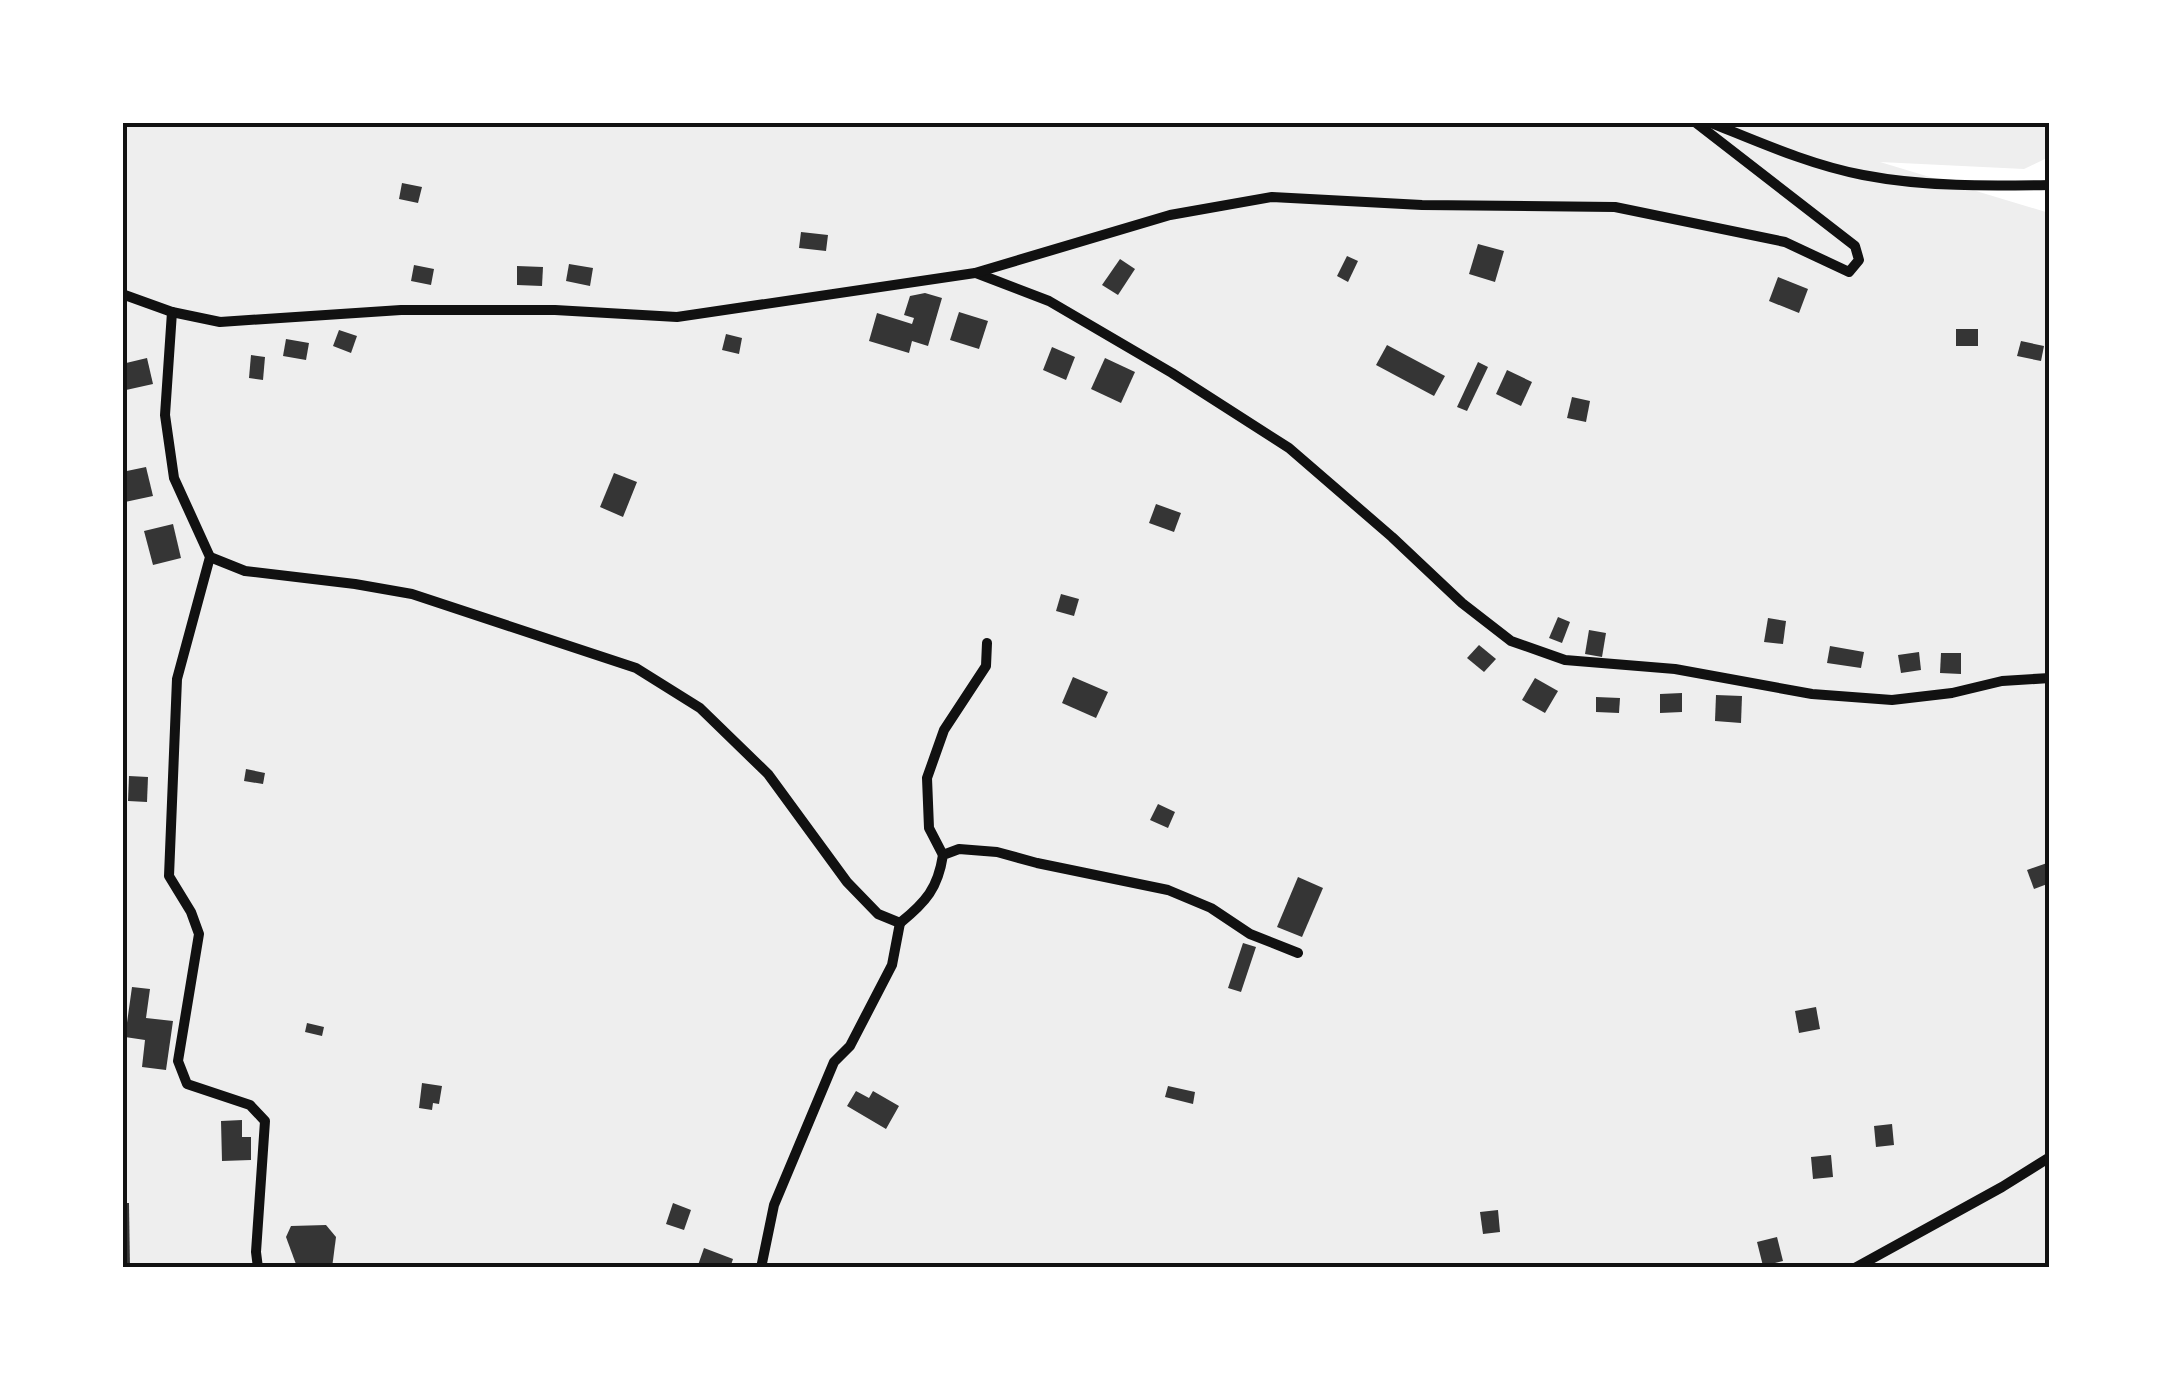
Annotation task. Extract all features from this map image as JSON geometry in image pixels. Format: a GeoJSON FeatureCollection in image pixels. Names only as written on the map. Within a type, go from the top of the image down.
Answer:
{"type":"FeatureCollection","features":[{"type":"Feature","properties":{"kind":"street"},"geometry":{"type":"LineString","coordinates":[[124,295],[172,312],[220,322],[402,310],[556,310],[678,317],[975,273],[1170,215],[1272,197],[1422,205],[1615,207],[1785,242],[1848,272],[1859,260],[1855,246],[1695,122]]}},
{"type":"Feature","properties":{"kind":"street"},"geometry":{"type":"LineString","coordinates":[[1709,122],[1798,157],[1860,175],[1948,185],[2050,185]]}},
{"type":"Feature","properties":{"kind":"street"},"geometry":{"type":"LineString","coordinates":[[975,273],[1050,300],[1289,448],[1462,603],[1511,641],[1565,660],[1675,669],[1812,694],[1892,700],[1952,694],[2002,681],[2050,678]]}},
{"type":"Feature","properties":{"kind":"street"},"geometry":{"type":"LineString","coordinates":[[172,312],[165,415],[174,478],[210,557],[177,679],[170,876],[199,934],[178,1061],[187,1084],[250,1105],[265,1121],[258,1268]]}},
{"type":"Feature","properties":{"kind":"street"},"geometry":{"type":"LineString","coordinates":[[210,557],[245,571],[412,594],[636,668],[700,708],[768,774],[847,882],[878,914],[900,923]]}},
{"type":"Feature","properties":{"kind":"street"},"geometry":{"type":"LineString","coordinates":[[761,1268],[774,1204],[834,1062],[850,1046],[892,965],[900,923],[919,908],[940,878],[943,854],[929,828],[927,778],[944,730],[986,666],[988,643]]}},
{"type":"Feature","properties":{"kind":"street"},"geometry":{"type":"LineString","coordinates":[[943,854],[959,848],[998,852],[1168,890],[1211,908],[1250,934],[1298,953]]}},
{"type":"Feature","properties":{"kind":"street"},"geometry":{"type":"LineString","coordinates":[[1855,1268],[2050,1157]]}},
{"type":"Feature","properties":{"kind":"shaded area"},"geometry":{"type":"Polygon","coordinates":[[[122,123],[2049,123],[2049,157],[2024,169],[1880,162],[2049,213],[2049,1267],[123,1267],[122,123]]]}},
{"type":"Feature","properties":{"kind":"building"},"geometry":{"type":"Polygon","coordinates":[[[402,183],[422,187],[418,203],[399,199],[402,183]]]}},
{"type":"Feature","properties":{"kind":"building"},"geometry":{"type":"Polygon","coordinates":[[[801,232],[828,235],[826,251],[799,248],[801,232]]]}},
{"type":"Feature","properties":{"kind":"building"},"geometry":{"type":"Polygon","coordinates":[[[1478,244],[1504,251],[1495,282],[1469,274],[1478,244]]]}},
{"type":"Feature","properties":{"kind":"building"},"geometry":{"type":"Polygon","coordinates":[[[1347,256],[1358,261],[1348,282],[1337,276],[1347,256]]]}},
{"type":"Feature","properties":{"kind":"building"},"geometry":{"type":"Polygon","coordinates":[[[1120,259],[1135,269],[1118,295],[1102,285],[1120,259]]]}},
{"type":"Feature","properties":{"kind":"building"},"geometry":{"type":"Polygon","coordinates":[[[569,264],[593,268],[590,286],[566,281],[569,264]]]}},
{"type":"Feature","properties":{"kind":"building"},"geometry":{"type":"Polygon","coordinates":[[[414,265],[434,269],[431,285],[411,281],[414,265]]]}},
{"type":"Feature","properties":{"kind":"building"},"geometry":{"type":"Polygon","coordinates":[[[517,266],[543,267],[542,286],[517,285],[517,266]]]}},
{"type":"Feature","properties":{"kind":"building"},"geometry":{"type":"Polygon","coordinates":[[[1778,277],[1808,289],[1799,313],[1769,301],[1778,277]]]}},
{"type":"Feature","properties":{"kind":"building"},"geometry":{"type":"Polygon","coordinates":[[[925,293],[942,298],[928,346],[912,341],[909,353],[869,341],[877,313],[912,324],[914,318],[904,315],[910,296],[925,293]]]}},
{"type":"Feature","properties":{"kind":"building"},"geometry":{"type":"Polygon","coordinates":[[[959,312],[988,321],[979,349],[950,340],[959,312]]]}},
{"type":"Feature","properties":{"kind":"building"},"geometry":{"type":"Polygon","coordinates":[[[1956,329],[1978,329],[1978,346],[1956,346],[1956,329]]]}},
{"type":"Feature","properties":{"kind":"building"},"geometry":{"type":"Polygon","coordinates":[[[339,330],[357,336],[351,353],[333,346],[339,330]]]}},
{"type":"Feature","properties":{"kind":"building"},"geometry":{"type":"Polygon","coordinates":[[[726,334],[742,338],[739,354],[722,350],[726,334]]]}},
{"type":"Feature","properties":{"kind":"building"},"geometry":{"type":"Polygon","coordinates":[[[286,339],[309,343],[306,360],[283,356],[286,339]]]}},
{"type":"Feature","properties":{"kind":"building"},"geometry":{"type":"Polygon","coordinates":[[[2021,341],[2044,346],[2041,361],[2017,356],[2021,341]]]}},
{"type":"Feature","properties":{"kind":"building"},"geometry":{"type":"Polygon","coordinates":[[[1387,345],[1445,376],[1434,396],[1376,365],[1387,345]]]}},
{"type":"Feature","properties":{"kind":"building"},"geometry":{"type":"Polygon","coordinates":[[[1052,347],[1075,357],[1066,380],[1043,370],[1052,347]]]}},
{"type":"Feature","properties":{"kind":"building"},"geometry":{"type":"Polygon","coordinates":[[[251,355],[265,357],[263,380],[249,378],[251,355]]]}},
{"type":"Feature","properties":{"kind":"building"},"geometry":{"type":"Polygon","coordinates":[[[147,358],[153,384],[126,390],[122,364],[147,358]]]}},
{"type":"Feature","properties":{"kind":"building"},"geometry":{"type":"Polygon","coordinates":[[[1105,358],[1135,372],[1121,403],[1091,389],[1105,358]]]}},
{"type":"Feature","properties":{"kind":"building"},"geometry":{"type":"Polygon","coordinates":[[[1478,362],[1488,367],[1467,411],[1457,407],[1478,362]]]}},
{"type":"Feature","properties":{"kind":"building"},"geometry":{"type":"Polygon","coordinates":[[[1507,370],[1532,382],[1521,406],[1496,394],[1507,370]]]}},
{"type":"Feature","properties":{"kind":"building"},"geometry":{"type":"Polygon","coordinates":[[[1572,397],[1590,401],[1586,422],[1567,418],[1572,397]]]}},
{"type":"Feature","properties":{"kind":"building"},"geometry":{"type":"Polygon","coordinates":[[[146,467],[153,496],[125,502],[122,472],[146,467]]]}},
{"type":"Feature","properties":{"kind":"building"},"geometry":{"type":"Polygon","coordinates":[[[614,473],[637,482],[623,517],[600,507],[614,473]]]}},
{"type":"Feature","properties":{"kind":"building"},"geometry":{"type":"Polygon","coordinates":[[[1156,504],[1181,513],[1174,532],[1149,523],[1156,504]]]}},
{"type":"Feature","properties":{"kind":"building"},"geometry":{"type":"Polygon","coordinates":[[[173,524],[181,558],[153,565],[144,531],[173,524]]]}},
{"type":"Feature","properties":{"kind":"building"},"geometry":{"type":"Polygon","coordinates":[[[1061,594],[1079,599],[1074,616],[1056,611],[1061,594]]]}},
{"type":"Feature","properties":{"kind":"building"},"geometry":{"type":"Polygon","coordinates":[[[1558,617],[1570,622],[1562,643],[1549,638],[1558,617]]]}},
{"type":"Feature","properties":{"kind":"building"},"geometry":{"type":"Polygon","coordinates":[[[1768,618],[1786,621],[1783,644],[1764,642],[1768,618]]]}},
{"type":"Feature","properties":{"kind":"building"},"geometry":{"type":"Polygon","coordinates":[[[1589,630],[1606,633],[1602,657],[1585,654],[1589,630]]]}},
{"type":"Feature","properties":{"kind":"building"},"geometry":{"type":"Polygon","coordinates":[[[1479,645],[1496,659],[1484,672],[1467,658],[1479,645]]]}},
{"type":"Feature","properties":{"kind":"building"},"geometry":{"type":"Polygon","coordinates":[[[1830,646],[1864,652],[1861,668],[1827,663],[1830,646]]]}},
{"type":"Feature","properties":{"kind":"building"},"geometry":{"type":"Polygon","coordinates":[[[1919,652],[1921,670],[1901,673],[1898,655],[1919,652]]]}},
{"type":"Feature","properties":{"kind":"building"},"geometry":{"type":"Polygon","coordinates":[[[1941,653],[1961,653],[1961,674],[1940,673],[1941,653]]]}},
{"type":"Feature","properties":{"kind":"building"},"geometry":{"type":"Polygon","coordinates":[[[1073,677],[1108,692],[1096,718],[1062,703],[1073,677]]]}},
{"type":"Feature","properties":{"kind":"building"},"geometry":{"type":"Polygon","coordinates":[[[1535,678],[1558,691],[1545,713],[1522,700],[1535,678]]]}},
{"type":"Feature","properties":{"kind":"building"},"geometry":{"type":"Polygon","coordinates":[[[1682,693],[1682,712],[1660,713],[1660,694],[1682,693]]]}},
{"type":"Feature","properties":{"kind":"building"},"geometry":{"type":"Polygon","coordinates":[[[1716,695],[1742,696],[1741,723],[1715,721],[1716,695]]]}},
{"type":"Feature","properties":{"kind":"building"},"geometry":{"type":"Polygon","coordinates":[[[1596,697],[1620,698],[1619,713],[1596,712],[1596,697]]]}},
{"type":"Feature","properties":{"kind":"building"},"geometry":{"type":"Polygon","coordinates":[[[246,769],[265,773],[263,784],[244,781],[246,769]]]}},
{"type":"Feature","properties":{"kind":"building"},"geometry":{"type":"Polygon","coordinates":[[[129,776],[148,777],[147,802],[128,801],[129,776]]]}},
{"type":"Feature","properties":{"kind":"building"},"geometry":{"type":"Polygon","coordinates":[[[1158,804],[1175,812],[1168,828],[1150,820],[1158,804]]]}},
{"type":"Feature","properties":{"kind":"building"},"geometry":{"type":"Polygon","coordinates":[[[2050,862],[2050,883],[2034,889],[2027,870],[2050,862]]]}},
{"type":"Feature","properties":{"kind":"building"},"geometry":{"type":"Polygon","coordinates":[[[1298,877],[1323,888],[1302,937],[1277,927],[1298,877]]]}},
{"type":"Feature","properties":{"kind":"building"},"geometry":{"type":"Polygon","coordinates":[[[1243,943],[1256,947],[1241,992],[1228,988],[1243,943]]]}},
{"type":"Feature","properties":{"kind":"building"},"geometry":{"type":"Polygon","coordinates":[[[132,987],[150,989],[146,1018],[173,1021],[166,1070],[142,1067],[145,1040],[125,1037],[132,987]]]}},
{"type":"Feature","properties":{"kind":"building"},"geometry":{"type":"Polygon","coordinates":[[[1816,1007],[1820,1029],[1799,1033],[1795,1011],[1816,1007]]]}},
{"type":"Feature","properties":{"kind":"building"},"geometry":{"type":"Polygon","coordinates":[[[307,1023],[324,1027],[322,1036],[305,1032],[307,1023]]]}},
{"type":"Feature","properties":{"kind":"building"},"geometry":{"type":"Polygon","coordinates":[[[422,1083],[442,1086],[439,1104],[433,1103],[432,1110],[419,1108],[422,1083]]]}},
{"type":"Feature","properties":{"kind":"building"},"geometry":{"type":"Polygon","coordinates":[[[1168,1086],[1195,1092],[1193,1104],[1165,1097],[1168,1086]]]}},
{"type":"Feature","properties":{"kind":"building"},"geometry":{"type":"Polygon","coordinates":[[[856,1091],[869,1098],[873,1091],[899,1106],[886,1129],[847,1106],[856,1091]]]}},
{"type":"Feature","properties":{"kind":"building"},"geometry":{"type":"Polygon","coordinates":[[[242,1120],[242,1137],[251,1137],[251,1160],[222,1161],[221,1121],[242,1120]]]}},
{"type":"Feature","properties":{"kind":"building"},"geometry":{"type":"Polygon","coordinates":[[[1892,1124],[1894,1145],[1876,1147],[1874,1126],[1892,1124]]]}},
{"type":"Feature","properties":{"kind":"building"},"geometry":{"type":"Polygon","coordinates":[[[1831,1155],[1833,1177],[1813,1179],[1811,1157],[1831,1155]]]}},
{"type":"Feature","properties":{"kind":"building"},"geometry":{"type":"Polygon","coordinates":[[[122,1203],[129,1203],[130,1268],[122,1268],[122,1203]]]}},
{"type":"Feature","properties":{"kind":"building"},"geometry":{"type":"Polygon","coordinates":[[[673,1203],[691,1210],[684,1230],[666,1224],[673,1203]]]}},
{"type":"Feature","properties":{"kind":"building"},"geometry":{"type":"Polygon","coordinates":[[[1498,1210],[1500,1232],[1483,1234],[1480,1212],[1498,1210]]]}},
{"type":"Feature","properties":{"kind":"building"},"geometry":{"type":"Polygon","coordinates":[[[326,1225],[336,1237],[332,1268],[297,1267],[286,1237],[291,1226],[326,1225]]]}},
{"type":"Feature","properties":{"kind":"building"},"geometry":{"type":"Polygon","coordinates":[[[1777,1237],[1783,1261],[1763,1266],[1757,1242],[1777,1237]]]}},
{"type":"Feature","properties":{"kind":"building"},"geometry":{"type":"Polygon","coordinates":[[[704,1248],[733,1259],[730,1268],[697,1268],[704,1248]]]}}]}
